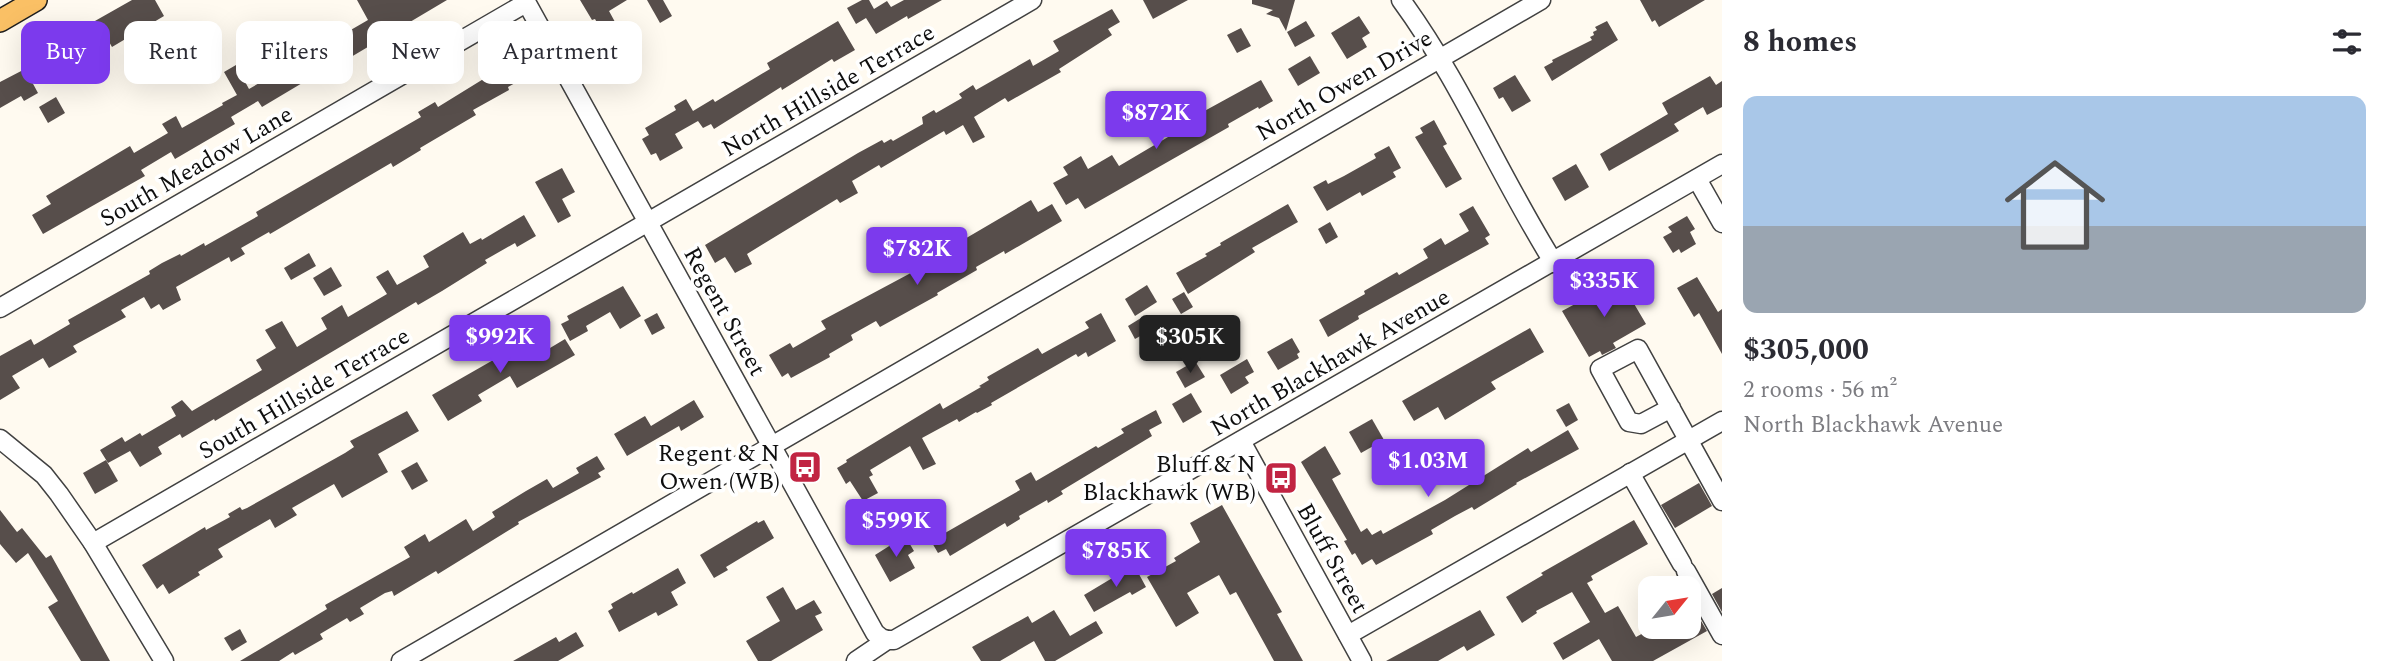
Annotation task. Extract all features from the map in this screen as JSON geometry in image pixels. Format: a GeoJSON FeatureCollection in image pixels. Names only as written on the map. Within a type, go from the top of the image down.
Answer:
{"type":"FeatureCollection","features":[{"type":"Feature","properties":{"kind":"main road"},"geometry":{"type":"LineString","coordinates":[[0,21],[36,0]]}},
{"type":"Feature","properties":{"kind":"street","name":"North Hillside Terrace"},"geometry":{"type":"LineString","coordinates":[[648,222],[1032,0]]}},
{"type":"Feature","properties":{"kind":"street"},"geometry":{"type":"LineString","coordinates":[[1401,0],[1441,57],[1533,229],[1554,262]]}},
{"type":"Feature","properties":{"kind":"street","name":"North Owen Drive"},"geometry":{"type":"LineString","coordinates":[[401,661],[1541,0]]}},
{"type":"Feature","properties":{"kind":"street","name":"Regent Street"},"geometry":{"type":"LineString","coordinates":[[526,2],[875,633],[887,640]]}},
{"type":"Feature","properties":{"kind":"street","name":"South Meadow Lane"},"geometry":{"type":"LineString","coordinates":[[0,308],[526,2]]}},
{"type":"Feature","properties":{"kind":"street","name":"North Blackhawk Avenue"},"geometry":{"type":"LineString","coordinates":[[856,661],[887,640],[894,640],[1722,164]]}},
{"type":"Feature","properties":{"kind":"street"},"geometry":{"type":"LineString","coordinates":[[1696,179],[1722,223]]}},
{"type":"Feature","properties":{"kind":"street","name":"South Hillside Terrace"},"geometry":{"type":"LineString","coordinates":[[93,543],[648,222]]}},
{"type":"Feature","properties":{"kind":"street"},"geometry":{"type":"LineString","coordinates":[[1671,408],[1722,501]]}},
{"type":"Feature","properties":{"kind":"street"},"geometry":{"type":"LineString","coordinates":[[1348,635],[1722,421]]}},
{"type":"Feature","properties":{"kind":"street"},"geometry":{"type":"LineString","coordinates":[[0,439],[44,475],[93,543],[163,661]]}},
{"type":"Feature","properties":{"kind":"street","name":"Bluff Street"},"geometry":{"type":"LineString","coordinates":[[1241,441],[1362,661]]}},
{"type":"Feature","properties":{"kind":"street"},"geometry":{"type":"LineString","coordinates":[[1630,473],[1722,635]]}},
{"type":"Feature","properties":{"kind":"building"},"geometry":{"type":"Polygon","coordinates":[[[132,0],[155,0],[164,16],[156,21],[124,21],[124,40],[112,47],[110,21],[95,21],[132,0]]]}},
{"type":"Feature","properties":{"kind":"building"},"geometry":{"type":"Polygon","coordinates":[[[357,0],[447,0],[412,21],[367,21],[367,48],[353,56],[353,29],[368,20],[357,0]]]}},
{"type":"Feature","properties":{"kind":"building"},"geometry":{"type":"Polygon","coordinates":[[[580,0],[627,0],[609,11],[614,21],[592,20],[580,0]]]}},
{"type":"Feature","properties":{"kind":"building"},"geometry":{"type":"Polygon","coordinates":[[[647,0],[663,0],[672,16],[660,23],[647,0]]]}},
{"type":"Feature","properties":{"kind":"building"},"geometry":{"type":"Polygon","coordinates":[[[862,0],[869,0],[874,9],[887,1],[891,7],[904,0],[942,0],[876,34],[866,18],[856,24],[847,8],[862,0]]]}},
{"type":"Feature","properties":{"kind":"building"},"geometry":{"type":"Polygon","coordinates":[[[1143,0],[1188,0],[1153,19],[1143,0]]]}},
{"type":"Feature","properties":{"kind":"building"},"geometry":{"type":"Polygon","coordinates":[[[1252,0],[1295,0],[1286,31],[1279,18],[1266,14],[1273,10],[1252,4],[1252,0]]]}},
{"type":"Feature","properties":{"kind":"building"},"geometry":{"type":"Polygon","coordinates":[[[1640,0],[1705,0],[1659,27],[1655,20],[1652,22],[1640,0]]]}},
{"type":"Feature","properties":{"kind":"building"},"geometry":{"type":"Polygon","coordinates":[[[1112,9],[1120,22],[1108,29],[1112,35],[1059,69],[1061,72],[1008,102],[1005,98],[974,117],[985,137],[973,143],[963,125],[946,135],[944,131],[881,168],[879,165],[852,181],[858,193],[840,203],[837,199],[747,254],[752,264],[735,273],[725,257],[715,263],[705,245],[858,153],[882,140],[884,143],[891,139],[893,141],[923,124],[922,117],[934,110],[936,113],[962,98],[959,94],[973,85],[976,90],[1030,59],[1033,66],[1059,51],[1053,41],[1112,9]]]}},
{"type":"Feature","properties":{"kind":"building"},"geometry":{"type":"Polygon","coordinates":[[[1359,16],[1370,33],[1362,38],[1367,47],[1347,59],[1331,33],[1359,16]]]}},
{"type":"Feature","properties":{"kind":"building"},"geometry":{"type":"Polygon","coordinates":[[[838,21],[855,50],[834,62],[832,59],[782,90],[781,87],[714,129],[711,124],[703,128],[698,121],[675,134],[683,148],[660,161],[656,153],[651,155],[642,139],[649,135],[645,128],[676,110],[674,106],[686,99],[693,111],[713,99],[715,102],[770,69],[767,63],[838,21]]]}},
{"type":"Feature","properties":{"kind":"building"},"geometry":{"type":"Polygon","coordinates":[[[1306,21],[1315,36],[1295,47],[1287,32],[1306,21]]]}},
{"type":"Feature","properties":{"kind":"building"},"geometry":{"type":"Polygon","coordinates":[[[1607,21],[1618,40],[1552,81],[1544,67],[1553,62],[1552,60],[1592,40],[1590,37],[1597,30],[1595,27],[1607,21]]]}},
{"type":"Feature","properties":{"kind":"building"},"geometry":{"type":"Polygon","coordinates":[[[1241,28],[1251,46],[1237,53],[1227,35],[1241,28]]]}},
{"type":"Feature","properties":{"kind":"building"},"geometry":{"type":"Polygon","coordinates":[[[1310,56],[1320,73],[1298,86],[1288,69],[1310,56]]]}},
{"type":"Feature","properties":{"kind":"building"},"geometry":{"type":"Polygon","coordinates":[[[236,65],[236,84],[246,84],[249,89],[258,84],[301,84],[262,107],[258,101],[231,117],[235,124],[175,159],[171,152],[141,170],[145,176],[43,234],[32,215],[51,204],[46,196],[130,146],[134,153],[168,133],[162,124],[176,116],[182,128],[223,105],[222,103],[237,95],[224,72],[236,65]]]}},
{"type":"Feature","properties":{"kind":"building"},"geometry":{"type":"Polygon","coordinates":[[[21,71],[21,84],[33,84],[38,93],[24,101],[21,96],[0,108],[0,82],[21,71]]]}},
{"type":"Feature","properties":{"kind":"building"},"geometry":{"type":"Polygon","coordinates":[[[1515,75],[1531,101],[1512,112],[1503,97],[1499,99],[1493,88],[1515,75]]]}},
{"type":"Feature","properties":{"kind":"building"},"geometry":{"type":"Polygon","coordinates":[[[1710,76],[1716,85],[1722,81],[1722,107],[1707,115],[1703,107],[1674,124],[1679,131],[1609,171],[1600,154],[1668,114],[1662,103],[1710,76]]]}},
{"type":"Feature","properties":{"kind":"building"},"geometry":{"type":"Polygon","coordinates":[[[1261,80],[1273,101],[1228,124],[1229,127],[1085,209],[1078,198],[1066,205],[1053,183],[1068,175],[1063,167],[1081,156],[1088,169],[1112,155],[1119,166],[1190,124],[1188,120],[1261,80]]]}},
{"type":"Feature","properties":{"kind":"building"},"geometry":{"type":"Polygon","coordinates":[[[478,82],[513,84],[508,87],[509,90],[473,110],[476,115],[393,167],[391,163],[270,234],[269,232],[241,248],[245,254],[231,262],[229,257],[176,287],[181,300],[163,310],[159,304],[151,309],[144,297],[121,310],[126,317],[73,346],[77,352],[49,368],[43,358],[12,376],[20,388],[0,400],[0,356],[31,339],[34,345],[70,324],[68,320],[150,274],[149,271],[162,263],[204,243],[205,246],[258,216],[256,212],[421,117],[418,112],[435,102],[438,107],[478,82]]]}},
{"type":"Feature","properties":{"kind":"building"},"geometry":{"type":"Polygon","coordinates":[[[56,97],[65,113],[48,123],[39,107],[56,97]]]}},
{"type":"Feature","properties":{"kind":"building"},"geometry":{"type":"Polygon","coordinates":[[[1434,120],[1447,144],[1443,146],[1462,179],[1446,188],[1415,137],[1423,133],[1420,128],[1434,120]]]}},
{"type":"Feature","properties":{"kind":"building"},"geometry":{"type":"Polygon","coordinates":[[[1389,146],[1401,168],[1393,172],[1396,177],[1362,196],[1360,192],[1327,211],[1313,187],[1326,180],[1328,184],[1344,176],[1376,158],[1374,154],[1389,146]]]}},
{"type":"Feature","properties":{"kind":"building"},"geometry":{"type":"Polygon","coordinates":[[[1576,164],[1589,187],[1565,201],[1552,178],[1576,164]]]}},
{"type":"Feature","properties":{"kind":"building"},"geometry":{"type":"Polygon","coordinates":[[[562,168],[575,192],[562,199],[571,216],[558,223],[535,182],[562,168]]]}},
{"type":"Feature","properties":{"kind":"building"},"geometry":{"type":"Polygon","coordinates":[[[1031,200],[1038,212],[1052,204],[1062,221],[1005,254],[1004,251],[976,267],[977,270],[937,293],[938,295],[880,327],[876,321],[851,335],[853,340],[829,354],[830,357],[791,378],[788,373],[782,377],[769,355],[790,343],[793,348],[826,329],[821,321],[922,267],[924,270],[954,252],[951,247],[1031,200]]]}},
{"type":"Feature","properties":{"kind":"building"},"geometry":{"type":"Polygon","coordinates":[[[1288,204],[1298,222],[1252,248],[1255,252],[1188,294],[1176,273],[1207,256],[1205,254],[1221,245],[1220,243],[1288,204]]]}},
{"type":"Feature","properties":{"kind":"building"},"geometry":{"type":"Polygon","coordinates":[[[1473,206],[1490,235],[1485,238],[1489,244],[1358,316],[1359,319],[1328,337],[1319,320],[1397,272],[1399,275],[1428,258],[1423,249],[1441,238],[1445,245],[1469,231],[1459,214],[1473,206]]]}},
{"type":"Feature","properties":{"kind":"building"},"geometry":{"type":"Polygon","coordinates":[[[524,215],[536,236],[517,247],[515,243],[485,260],[487,263],[442,291],[418,305],[416,302],[215,421],[214,419],[182,438],[180,434],[158,447],[162,454],[140,467],[130,451],[108,463],[100,450],[122,437],[125,442],[140,433],[142,436],[176,416],[171,407],[182,400],[192,411],[262,370],[256,360],[276,348],[265,330],[282,321],[297,347],[327,329],[321,318],[342,305],[348,317],[387,294],[376,277],[388,270],[397,285],[429,267],[423,256],[463,232],[470,244],[481,238],[482,240],[524,215]]]}},
{"type":"Feature","properties":{"kind":"building"},"geometry":{"type":"Polygon","coordinates":[[[1687,216],[1695,229],[1690,232],[1696,244],[1681,253],[1679,249],[1673,253],[1663,237],[1672,232],[1668,227],[1687,216]]]}},
{"type":"Feature","properties":{"kind":"building"},"geometry":{"type":"Polygon","coordinates":[[[1330,222],[1338,237],[1326,244],[1318,229],[1330,222]]]}},
{"type":"Feature","properties":{"kind":"building"},"geometry":{"type":"Polygon","coordinates":[[[309,253],[316,266],[291,280],[284,268],[309,253]]]}},
{"type":"Feature","properties":{"kind":"building"},"geometry":{"type":"Polygon","coordinates":[[[331,267],[342,286],[324,296],[313,278],[331,267]]]}},
{"type":"Feature","properties":{"kind":"building"},"geometry":{"type":"Polygon","coordinates":[[[1697,277],[1718,312],[1722,309],[1722,354],[1699,313],[1694,317],[1677,288],[1697,277]]]}},
{"type":"Feature","properties":{"kind":"building"},"geometry":{"type":"Polygon","coordinates":[[[1620,280],[1646,324],[1613,343],[1616,348],[1602,355],[1600,351],[1589,357],[1562,311],[1620,280]]]}},
{"type":"Feature","properties":{"kind":"building"},"geometry":{"type":"Polygon","coordinates":[[[1147,285],[1157,302],[1135,316],[1125,299],[1147,285]]]}},
{"type":"Feature","properties":{"kind":"building"},"geometry":{"type":"Polygon","coordinates":[[[623,286],[641,316],[620,329],[610,312],[586,326],[588,331],[570,341],[561,324],[569,320],[567,316],[623,286]]]}},
{"type":"Feature","properties":{"kind":"building"},"geometry":{"type":"Polygon","coordinates":[[[1184,292],[1193,307],[1181,314],[1172,299],[1184,292]]]}},
{"type":"Feature","properties":{"kind":"building"},"geometry":{"type":"Polygon","coordinates":[[[657,313],[665,328],[652,335],[644,320],[657,313]]]}},
{"type":"Feature","properties":{"kind":"building"},"geometry":{"type":"Polygon","coordinates":[[[1101,313],[1116,341],[1088,357],[1086,352],[1078,357],[1076,354],[991,403],[992,405],[959,422],[957,419],[922,438],[936,464],[923,470],[910,446],[870,470],[873,475],[869,477],[878,493],[863,501],[850,481],[846,484],[837,468],[847,462],[846,460],[940,403],[943,409],[981,387],[979,386],[989,380],[987,377],[1038,348],[1042,354],[1089,328],[1085,322],[1101,313]]]}},
{"type":"Feature","properties":{"kind":"building"},"geometry":{"type":"Polygon","coordinates":[[[1141,318],[1149,331],[1135,339],[1128,326],[1141,318]]]}},
{"type":"Feature","properties":{"kind":"building"},"geometry":{"type":"Polygon","coordinates":[[[1530,328],[1544,352],[1491,382],[1496,389],[1445,420],[1438,407],[1414,421],[1402,401],[1530,328]]]}},
{"type":"Feature","properties":{"kind":"building"},"geometry":{"type":"Polygon","coordinates":[[[1292,338],[1300,352],[1297,354],[1299,358],[1278,370],[1267,352],[1292,338]]]}},
{"type":"Feature","properties":{"kind":"building"},"geometry":{"type":"Polygon","coordinates":[[[565,339],[575,355],[517,388],[510,376],[478,395],[482,401],[448,421],[432,395],[509,351],[507,348],[519,341],[523,347],[532,342],[540,354],[565,339]]]}},
{"type":"Feature","properties":{"kind":"building"},"geometry":{"type":"Polygon","coordinates":[[[1247,359],[1254,372],[1245,377],[1249,383],[1231,394],[1220,375],[1247,359]]]}},
{"type":"Feature","properties":{"kind":"building"},"geometry":{"type":"Polygon","coordinates":[[[1195,361],[1205,377],[1185,388],[1176,372],[1195,361]]]}},
{"type":"Feature","properties":{"kind":"building"},"geometry":{"type":"Polygon","coordinates":[[[1191,393],[1202,412],[1183,423],[1172,404],[1191,393]]]}},
{"type":"Feature","properties":{"kind":"building"},"geometry":{"type":"Polygon","coordinates":[[[694,400],[704,417],[681,431],[679,426],[627,456],[614,434],[645,416],[651,426],[694,400]]]}},
{"type":"Feature","properties":{"kind":"building"},"geometry":{"type":"Polygon","coordinates":[[[1569,403],[1578,420],[1566,427],[1556,410],[1569,403]]]}},
{"type":"Feature","properties":{"kind":"building"},"geometry":{"type":"Polygon","coordinates":[[[1156,410],[1162,423],[1149,430],[1152,436],[1061,491],[1063,494],[1019,516],[1020,519],[1007,527],[1005,523],[950,556],[946,549],[938,553],[931,541],[1020,490],[1015,481],[1031,472],[1036,481],[1124,433],[1121,429],[1156,410]]]}},
{"type":"Feature","properties":{"kind":"building"},"geometry":{"type":"Polygon","coordinates":[[[407,411],[419,431],[378,454],[388,472],[342,498],[334,484],[292,508],[297,515],[275,528],[270,519],[218,549],[223,557],[169,594],[163,584],[157,589],[142,565],[205,527],[206,530],[230,517],[228,514],[240,507],[242,510],[247,508],[345,453],[354,447],[350,441],[407,411]]]}},
{"type":"Feature","properties":{"kind":"building"},"geometry":{"type":"Polygon","coordinates":[[[1372,419],[1384,440],[1361,453],[1349,432],[1372,419]]]}},
{"type":"Feature","properties":{"kind":"building"},"geometry":{"type":"Polygon","coordinates":[[[1568,430],[1579,449],[1516,483],[1474,510],[1472,507],[1455,516],[1431,530],[1433,534],[1376,565],[1372,559],[1362,565],[1355,553],[1352,555],[1344,541],[1347,540],[1301,462],[1325,446],[1341,474],[1332,479],[1361,532],[1367,528],[1372,535],[1381,530],[1383,534],[1445,500],[1528,448],[1531,452],[1568,430]]]}},
{"type":"Feature","properties":{"kind":"building"},"geometry":{"type":"Polygon","coordinates":[[[597,456],[605,469],[598,473],[601,477],[518,522],[519,524],[438,574],[436,571],[394,596],[392,591],[385,593],[360,608],[364,614],[350,622],[347,618],[320,634],[323,639],[295,655],[293,652],[279,661],[240,661],[327,609],[325,605],[410,557],[404,547],[425,534],[429,542],[466,519],[473,531],[495,517],[492,512],[526,491],[547,479],[553,488],[579,473],[576,468],[597,456]]]}},
{"type":"Feature","properties":{"kind":"building"},"geometry":{"type":"Polygon","coordinates":[[[106,460],[118,481],[95,494],[83,473],[106,460]]]}},
{"type":"Feature","properties":{"kind":"building"},"geometry":{"type":"Polygon","coordinates":[[[417,462],[428,481],[412,490],[401,471],[417,462]]]}},
{"type":"Feature","properties":{"kind":"building"},"geometry":{"type":"Polygon","coordinates":[[[1699,483],[1712,506],[1675,528],[1661,505],[1699,483]]]}},
{"type":"Feature","properties":{"kind":"building"},"geometry":{"type":"Polygon","coordinates":[[[1222,505],[1282,612],[1277,614],[1303,661],[1274,661],[1236,592],[1230,595],[1219,575],[1187,593],[1199,613],[1176,627],[1147,577],[1176,561],[1174,558],[1200,542],[1190,523],[1222,505]]]}},
{"type":"Feature","properties":{"kind":"building"},"geometry":{"type":"Polygon","coordinates":[[[0,510],[17,532],[22,528],[46,558],[51,555],[110,661],[81,661],[48,607],[58,601],[28,553],[16,563],[0,544],[0,510]]]}},
{"type":"Feature","properties":{"kind":"building"},"geometry":{"type":"Polygon","coordinates":[[[764,520],[774,538],[726,567],[728,570],[714,578],[700,555],[757,521],[758,523],[764,520]]]}},
{"type":"Feature","properties":{"kind":"building"},"geometry":{"type":"Polygon","coordinates":[[[1634,520],[1648,544],[1591,576],[1593,580],[1587,583],[1605,613],[1618,606],[1638,639],[1693,639],[1653,661],[1612,661],[1599,639],[1563,660],[1553,643],[1590,622],[1572,592],[1536,611],[1537,613],[1522,623],[1506,597],[1543,575],[1541,573],[1634,520]]]}},
{"type":"Feature","properties":{"kind":"building"},"geometry":{"type":"Polygon","coordinates":[[[905,536],[914,551],[908,555],[915,568],[890,582],[875,555],[905,536]]]}},
{"type":"Feature","properties":{"kind":"building"},"geometry":{"type":"Polygon","coordinates":[[[1134,565],[1146,587],[1132,595],[1130,592],[1094,612],[1084,595],[1134,565]]]}},
{"type":"Feature","properties":{"kind":"building"},"geometry":{"type":"Polygon","coordinates":[[[678,568],[686,583],[671,592],[678,605],[658,616],[656,612],[619,632],[608,611],[613,608],[611,604],[678,568]]]}},
{"type":"Feature","properties":{"kind":"building"},"geometry":{"type":"Polygon","coordinates":[[[783,587],[796,610],[814,600],[822,613],[815,616],[823,630],[771,661],[758,661],[746,641],[780,621],[766,597],[783,587]]]}},
{"type":"Feature","properties":{"kind":"building"},"geometry":{"type":"Polygon","coordinates":[[[1722,588],[1722,612],[1712,594],[1722,588]]]}},
{"type":"Feature","properties":{"kind":"building"},"geometry":{"type":"Polygon","coordinates":[[[1054,610],[1070,636],[1096,621],[1103,633],[1055,661],[1045,661],[1034,641],[1000,661],[981,661],[972,647],[1028,616],[1032,623],[1054,610]]]}},
{"type":"Feature","properties":{"kind":"building"},"geometry":{"type":"Polygon","coordinates":[[[1480,610],[1495,635],[1467,651],[1464,646],[1438,661],[1386,661],[1480,610]]]}},
{"type":"Feature","properties":{"kind":"building"},"geometry":{"type":"Polygon","coordinates":[[[1701,621],[1707,631],[1701,634],[1701,621]]]}},
{"type":"Feature","properties":{"kind":"building"},"geometry":{"type":"Polygon","coordinates":[[[240,629],[247,642],[232,651],[224,638],[240,629]]]}},
{"type":"Feature","properties":{"kind":"building"},"geometry":{"type":"Polygon","coordinates":[[[576,632],[584,646],[558,661],[513,661],[556,637],[559,642],[576,632]]]}},
{"type":"Feature","properties":{"kind":"place","name":"Regent & N Owen (WB)"},"geometry":{"type":"Point","coordinates":[805,467]}},
{"type":"Feature","properties":{"kind":"place","name":"Bluff & N Blackhawk (WB)"},"geometry":{"type":"Point","coordinates":[1281,478]}}]}
